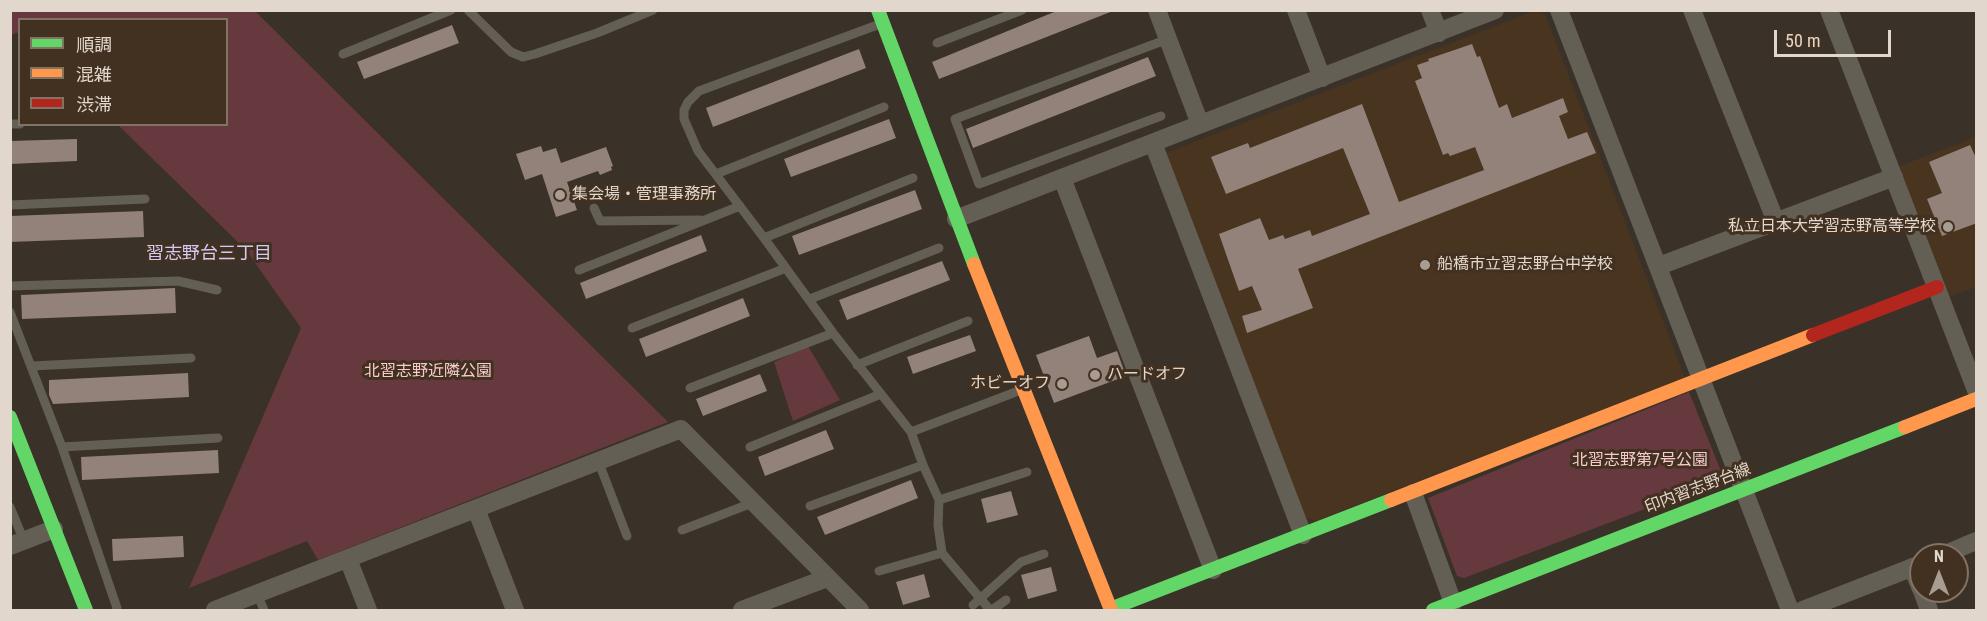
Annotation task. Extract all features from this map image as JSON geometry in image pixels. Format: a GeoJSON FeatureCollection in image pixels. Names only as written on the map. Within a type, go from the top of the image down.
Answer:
{"type":"FeatureCollection","features":[{"type":"Feature","properties":{"kind":"street"},"geometry":{"type":"LineString","coordinates":[[1157,10],[1200,124]]}},
{"type":"Feature","properties":{"kind":"street"},"geometry":{"type":"LineString","coordinates":[[1296,10],[1322,78]]}},
{"type":"Feature","properties":{"kind":"street"},"geometry":{"type":"LineString","coordinates":[[1430,10],[1438,33]]}},
{"type":"Feature","properties":{"kind":"street"},"geometry":{"type":"LineString","coordinates":[[956,219],[1495,10]]}},
{"type":"Feature","properties":{"kind":"street"},"geometry":{"type":"LineString","coordinates":[[1558,10],[1659,266],[1790,610]]}},
{"type":"Feature","properties":{"kind":"street"},"geometry":{"type":"LineString","coordinates":[[1692,10],[1776,222]]}},
{"type":"Feature","properties":{"kind":"street"},"geometry":{"type":"LineString","coordinates":[[1829,10],[1977,390]]}},
{"type":"Feature","properties":{"kind":"street"},"geometry":{"type":"LineString","coordinates":[[881,16],[956,219],[1110,610],[1937,287]]}},
{"type":"Feature","properties":{"kind":"street"},"geometry":{"type":"LineString","coordinates":[[1153,143],[1303,535]]}},
{"type":"Feature","properties":{"kind":"street"},"geometry":{"type":"LineString","coordinates":[[1659,266],[1894,177]]}},
{"type":"Feature","properties":{"kind":"street"},"geometry":{"type":"LineString","coordinates":[[1062,178],[1213,570]]}},
{"type":"Feature","properties":{"kind":"street","name":"印内習志野台線"},"geometry":{"type":"LineString","coordinates":[[1433,610],[1977,399]]}},
{"type":"Feature","properties":{"kind":"street"},"geometry":{"type":"LineString","coordinates":[[10,417],[86,610]]}},
{"type":"Feature","properties":{"kind":"street"},"geometry":{"type":"LineString","coordinates":[[215,610],[260,602],[348,559],[599,463],[681,429],[860,610]]}},
{"type":"Feature","properties":{"kind":"street"},"geometry":{"type":"LineString","coordinates":[[1413,493],[1453,603]]}},
{"type":"Feature","properties":{"kind":"street"},"geometry":{"type":"LineString","coordinates":[[476,509],[516,610]]}},
{"type":"Feature","properties":{"kind":"street"},"geometry":{"type":"LineString","coordinates":[[17,544],[54,529]]}},
{"type":"Feature","properties":{"kind":"street"},"geometry":{"type":"LineString","coordinates":[[348,559],[368,610]]}},
{"type":"Feature","properties":{"kind":"street"},"geometry":{"type":"LineString","coordinates":[[1803,610],[1909,568]]}},
{"type":"Feature","properties":{"kind":"street"},"geometry":{"type":"LineString","coordinates":[[742,610],[827,578]]}},
{"type":"Feature","properties":{"kind":"lane"},"geometry":{"type":"LineString","coordinates":[[344,54],[451,10]]}},
{"type":"Feature","properties":{"kind":"lane"},"geometry":{"type":"LineString","coordinates":[[468,10],[511,52],[523,57],[597,33],[653,10]]}},
{"type":"Feature","properties":{"kind":"lane"},"geometry":{"type":"LineString","coordinates":[[937,43],[1022,10]]}},
{"type":"Feature","properties":{"kind":"lane"},"geometry":{"type":"LineString","coordinates":[[881,16],[699,91],[684,110],[684,119],[698,151],[857,365],[911,432],[939,500],[938,525],[942,553],[977,602],[991,610],[1006,600]]}},
{"type":"Feature","properties":{"kind":"lane"},"geometry":{"type":"LineString","coordinates":[[1161,116],[979,184],[955,119],[1168,39]]}},
{"type":"Feature","properties":{"kind":"lane"},"geometry":{"type":"LineString","coordinates":[[716,174],[884,107]]}},
{"type":"Feature","properties":{"kind":"lane"},"geometry":{"type":"LineString","coordinates":[[764,238],[913,178]]}},
{"type":"Feature","properties":{"kind":"lane"},"geometry":{"type":"LineString","coordinates":[[10,205],[145,199]]}},
{"type":"Feature","properties":{"kind":"lane"},"geometry":{"type":"LineString","coordinates":[[579,270],[740,206]]}},
{"type":"Feature","properties":{"kind":"lane"},"geometry":{"type":"LineString","coordinates":[[594,208],[600,221],[705,220]]}},
{"type":"Feature","properties":{"kind":"lane"},"geometry":{"type":"LineString","coordinates":[[810,299],[939,248]]}},
{"type":"Feature","properties":{"kind":"lane"},"geometry":{"type":"LineString","coordinates":[[632,328],[786,268]]}},
{"type":"Feature","properties":{"kind":"lane"},"geometry":{"type":"LineString","coordinates":[[10,286],[178,281],[217,290]]}},
{"type":"Feature","properties":{"kind":"lane"},"geometry":{"type":"LineString","coordinates":[[10,312],[62,447],[116,610]]}},
{"type":"Feature","properties":{"kind":"lane"},"geometry":{"type":"LineString","coordinates":[[857,365],[968,321]]}},
{"type":"Feature","properties":{"kind":"lane"},"geometry":{"type":"LineString","coordinates":[[690,388],[833,333]]}},
{"type":"Feature","properties":{"kind":"lane"},"geometry":{"type":"LineString","coordinates":[[32,366],[191,358]]}},
{"type":"Feature","properties":{"kind":"lane"},"geometry":{"type":"LineString","coordinates":[[911,432],[1024,389]]}},
{"type":"Feature","properties":{"kind":"lane"},"geometry":{"type":"LineString","coordinates":[[750,447],[881,394]]}},
{"type":"Feature","properties":{"kind":"lane"},"geometry":{"type":"LineString","coordinates":[[62,447],[218,438]]}},
{"type":"Feature","properties":{"kind":"lane"},"geometry":{"type":"LineString","coordinates":[[599,463],[627,536]]}},
{"type":"Feature","properties":{"kind":"lane"},"geometry":{"type":"LineString","coordinates":[[810,506],[923,465]]}},
{"type":"Feature","properties":{"kind":"lane"},"geometry":{"type":"LineString","coordinates":[[939,500],[1027,472]]}},
{"type":"Feature","properties":{"kind":"lane"},"geometry":{"type":"LineString","coordinates":[[682,530],[752,503]]}},
{"type":"Feature","properties":{"kind":"lane"},"geometry":{"type":"LineString","coordinates":[[10,507],[17,544]]}},
{"type":"Feature","properties":{"kind":"lane"},"geometry":{"type":"LineString","coordinates":[[879,572],[942,553]]}},
{"type":"Feature","properties":{"kind":"lane"},"geometry":{"type":"LineString","coordinates":[[977,602],[1022,562],[1044,554]]}},
{"type":"Feature","properties":{"kind":"shaded area","name":"船橋市立習志野台中学校"},"geometry":{"type":"Polygon","coordinates":[[[1534,11],[1545,14],[1685,378],[1315,521],[1305,517],[1166,153],[1534,11]]]}},
{"type":"Feature","properties":{"kind":"shaded area","name":"私立日本大学習志野高等学校"},"geometry":{"type":"Polygon","coordinates":[[[1976,137],[1976,287],[1946,298],[1897,167],[1976,137]]]}},
{"type":"Feature","properties":{"kind":"green space","name":"北習志野近隣公園"},"geometry":{"type":"Polygon","coordinates":[[[11,10],[255,11],[668,422],[318,560],[307,541],[189,588],[301,328],[246,250],[119,126],[228,126],[228,18],[18,18],[18,32],[11,35],[11,10]]]}},
{"type":"Feature","properties":{"kind":"green space"},"geometry":{"type":"Polygon","coordinates":[[[808,346],[840,400],[793,421],[774,362],[808,346]]]}},
{"type":"Feature","properties":{"kind":"green space","name":"北習志野第7号公園"},"geometry":{"type":"Polygon","coordinates":[[[1689,392],[1721,471],[1716,482],[1464,578],[1457,576],[1428,498],[1689,392]]]}},
{"type":"Feature","properties":{"kind":"building"},"geometry":{"type":"Polygon","coordinates":[[[1059,10],[1113,11],[939,79],[932,62],[1059,10]]]}},
{"type":"Feature","properties":{"kind":"building"},"geometry":{"type":"Polygon","coordinates":[[[452,25],[459,43],[364,79],[357,62],[452,25]]]}},
{"type":"Feature","properties":{"kind":"building"},"geometry":{"type":"Polygon","coordinates":[[[1472,44],[1477,57],[1480,56],[1499,108],[1507,104],[1512,118],[1563,98],[1568,112],[1559,116],[1568,139],[1587,132],[1596,153],[1298,269],[1313,308],[1247,333],[1242,316],[1262,310],[1252,286],[1239,291],[1219,234],[1260,218],[1269,240],[1283,235],[1285,239],[1310,230],[1312,236],[1370,214],[1343,148],[1226,194],[1211,157],[1248,143],[1250,148],[1362,104],[1399,202],[1484,170],[1475,147],[1450,156],[1448,153],[1443,155],[1415,81],[1422,78],[1417,65],[1472,44]]]}},
{"type":"Feature","properties":{"kind":"building"},"geometry":{"type":"Polygon","coordinates":[[[859,49],[866,68],[713,127],[706,108],[859,49]]]}},
{"type":"Feature","properties":{"kind":"building"},"geometry":{"type":"Polygon","coordinates":[[[1148,57],[1156,76],[973,148],[966,129],[1148,57]]]}},
{"type":"Feature","properties":{"kind":"building"},"geometry":{"type":"Polygon","coordinates":[[[889,119],[896,138],[791,177],[784,159],[889,119]]]}},
{"type":"Feature","properties":{"kind":"building"},"geometry":{"type":"Polygon","coordinates":[[[77,139],[77,161],[10,164],[10,141],[77,139]]]}},
{"type":"Feature","properties":{"kind":"building"},"geometry":{"type":"Polygon","coordinates":[[[1970,145],[1977,160],[1977,223],[1942,236],[1927,199],[1942,193],[1929,162],[1970,145]]]}},
{"type":"Feature","properties":{"kind":"building","name":"集会場・管理事務所"},"geometry":{"type":"Polygon","coordinates":[[[541,146],[543,152],[556,148],[561,163],[606,147],[613,166],[612,170],[600,175],[598,171],[567,182],[577,210],[556,217],[542,174],[525,180],[516,154],[541,146]]]}},
{"type":"Feature","properties":{"kind":"building"},"geometry":{"type":"Polygon","coordinates":[[[915,190],[922,209],[799,255],[792,236],[915,190]]]}},
{"type":"Feature","properties":{"kind":"building"},"geometry":{"type":"Polygon","coordinates":[[[143,211],[144,237],[10,242],[10,216],[143,211]]]}},
{"type":"Feature","properties":{"kind":"building"},"geometry":{"type":"Polygon","coordinates":[[[701,235],[707,251],[586,299],[580,283],[701,235]]]}},
{"type":"Feature","properties":{"kind":"building"},"geometry":{"type":"Polygon","coordinates":[[[942,261],[950,280],[847,320],[839,300],[942,261]]]}},
{"type":"Feature","properties":{"kind":"building"},"geometry":{"type":"Polygon","coordinates":[[[175,288],[176,313],[22,319],[21,295],[175,288]]]}},
{"type":"Feature","properties":{"kind":"building"},"geometry":{"type":"Polygon","coordinates":[[[743,298],[750,316],[646,357],[639,339],[743,298]]]}},
{"type":"Feature","properties":{"kind":"building"},"geometry":{"type":"Polygon","coordinates":[[[970,335],[976,351],[913,374],[907,357],[970,335]]]}},
{"type":"Feature","properties":{"kind":"building"},"geometry":{"type":"Polygon","coordinates":[[[1089,336],[1097,358],[1117,351],[1126,376],[1054,403],[1036,355],[1089,336]]]}},
{"type":"Feature","properties":{"kind":"building"},"geometry":{"type":"Polygon","coordinates":[[[188,373],[189,397],[53,404],[49,395],[49,380],[188,373]]]}},
{"type":"Feature","properties":{"kind":"building"},"geometry":{"type":"Polygon","coordinates":[[[760,374],[767,391],[703,416],[696,399],[760,374]]]}},
{"type":"Feature","properties":{"kind":"building"},"geometry":{"type":"Polygon","coordinates":[[[826,430],[834,449],[765,476],[758,457],[826,430]]]}},
{"type":"Feature","properties":{"kind":"building"},"geometry":{"type":"Polygon","coordinates":[[[218,450],[219,473],[82,480],[81,457],[218,450]]]}},
{"type":"Feature","properties":{"kind":"building"},"geometry":{"type":"Polygon","coordinates":[[[911,480],[918,498],[825,535],[817,517],[911,480]]]}},
{"type":"Feature","properties":{"kind":"building"},"geometry":{"type":"Polygon","coordinates":[[[1011,491],[1018,515],[987,523],[981,499],[1011,491]]]}},
{"type":"Feature","properties":{"kind":"building"},"geometry":{"type":"Polygon","coordinates":[[[183,536],[184,557],[113,561],[112,539],[183,536]]]}},
{"type":"Feature","properties":{"kind":"building"},"geometry":{"type":"Polygon","coordinates":[[[1051,567],[1057,591],[1028,599],[1021,575],[1051,567]]]}},
{"type":"Feature","properties":{"kind":"building"},"geometry":{"type":"Polygon","coordinates":[[[924,574],[930,597],[903,605],[896,582],[924,574]]]}},
{"type":"Feature","properties":{"kind":"traffic: fast"},"geometry":{"type":"LineString","coordinates":[[878,10],[974,264]]}},
{"type":"Feature","properties":{"kind":"traffic: fast"},"geometry":{"type":"LineString","coordinates":[[10,417],[86,610]]}},
{"type":"Feature","properties":{"kind":"traffic: fast"},"geometry":{"type":"LineString","coordinates":[[1433,610],[1905,427]]}},
{"type":"Feature","properties":{"kind":"traffic: fast"},"geometry":{"type":"LineString","coordinates":[[1110,609],[1391,500]]}},
{"type":"Feature","properties":{"kind":"traffic: slow"},"geometry":{"type":"LineString","coordinates":[[974,264],[1111,610]]}},
{"type":"Feature","properties":{"kind":"traffic: slow"},"geometry":{"type":"LineString","coordinates":[[1391,500],[1813,335]]}},
{"type":"Feature","properties":{"kind":"traffic: slow"},"geometry":{"type":"LineString","coordinates":[[1905,427],[1976,399]]}},
{"type":"Feature","properties":{"kind":"traffic: jam"},"geometry":{"type":"LineString","coordinates":[[1813,335],[1937,287]]}},
{"type":"Feature","properties":{"kind":"place","name":"集会場・管理事務所"},"geometry":{"type":"Point","coordinates":[560,195]}},
{"type":"Feature","properties":{"kind":"place","name":"私立日本大学習志野高等学校"},"geometry":{"type":"Point","coordinates":[1948,227]}},
{"type":"Feature","properties":{"kind":"place","name":"船橋市立習志野台中学校"},"geometry":{"type":"Point","coordinates":[1425,265]}},
{"type":"Feature","properties":{"kind":"place","name":"ハードオフ"},"geometry":{"type":"Point","coordinates":[1095,375]}},
{"type":"Feature","properties":{"kind":"place","name":"ホビーオフ"},"geometry":{"type":"Point","coordinates":[1062,384]}},
{"type":"Feature","properties":{"kind":"district","name":"習志野台三丁目"},"geometry":{"type":"Point","coordinates":[209,254]}}]}
